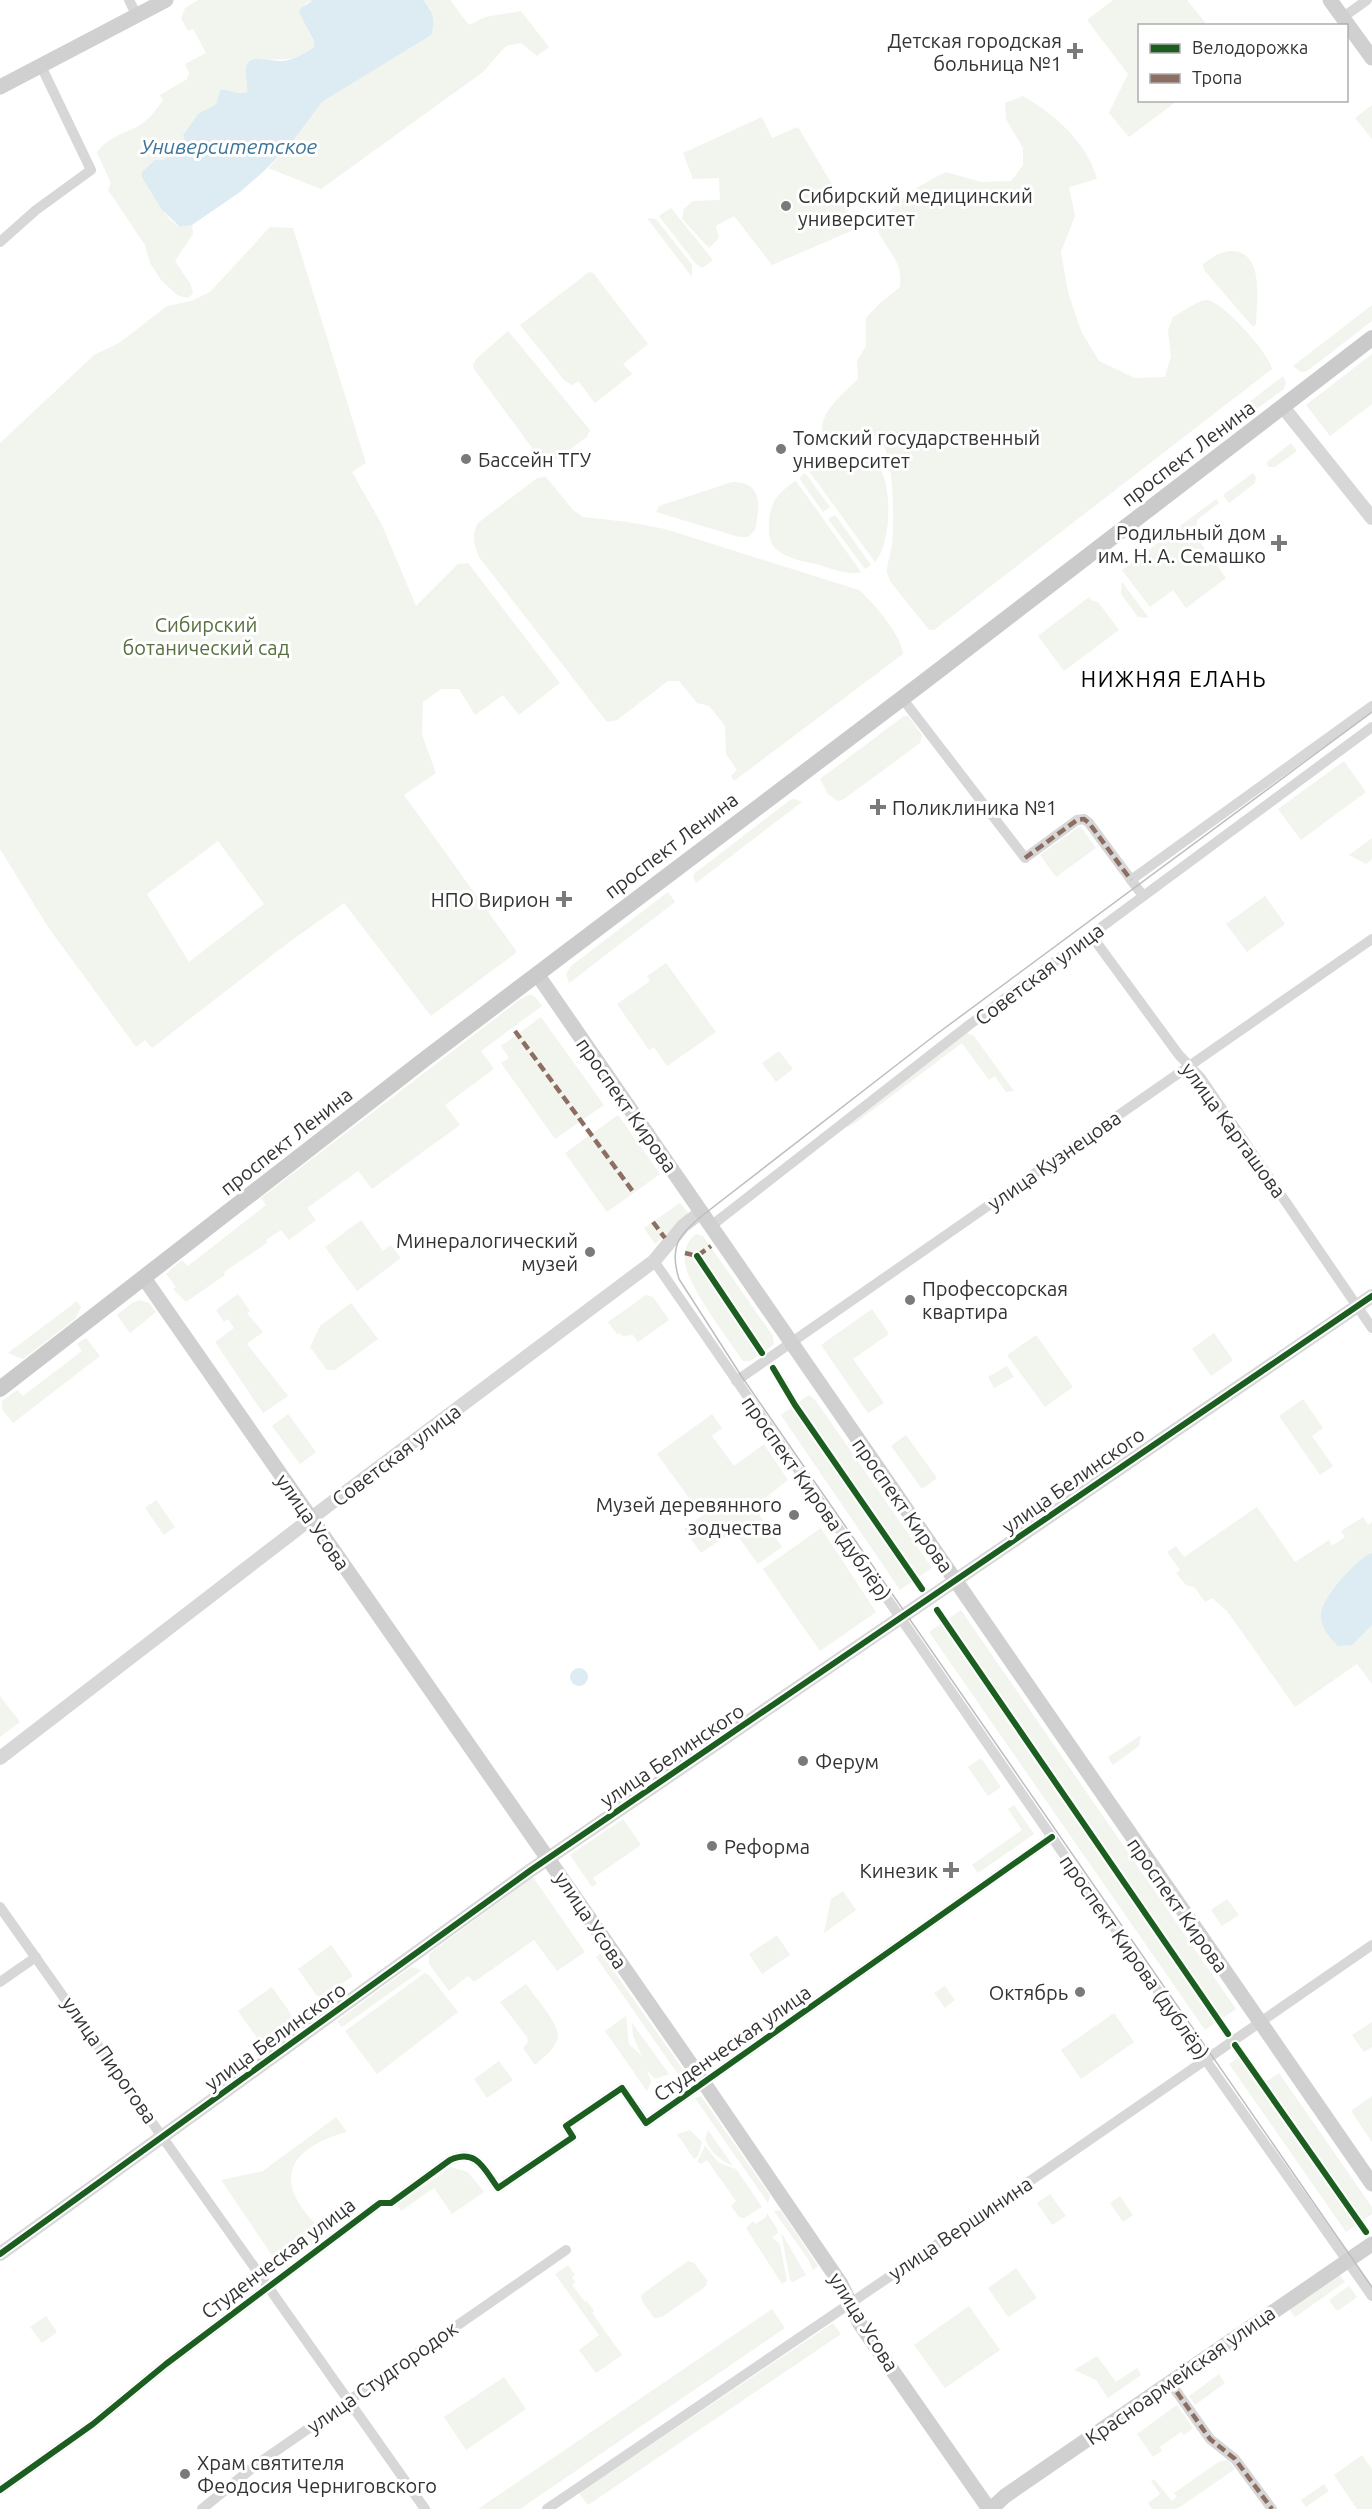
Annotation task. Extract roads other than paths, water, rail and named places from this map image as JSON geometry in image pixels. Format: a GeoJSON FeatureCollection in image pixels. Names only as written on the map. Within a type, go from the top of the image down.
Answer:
{"type":"FeatureCollection","features":[{"type":"Feature","properties":{"kind":"main road"},"geometry":{"type":"LineString","coordinates":[[0,87],[166,0]]}},
{"type":"Feature","properties":{"kind":"main road"},"geometry":{"type":"LineString","coordinates":[[1330,0],[1346,24]]}},
{"type":"Feature","properties":{"kind":"main road"},"geometry":{"type":"LineString","coordinates":[[1348,26],[1372,58]]}},
{"type":"Feature","properties":{"kind":"main road","name":"проспект Ленина"},"geometry":{"type":"LineString","coordinates":[[0,1389],[537,974],[1372,338]]}},
{"type":"Feature","properties":{"kind":"main road","name":"проспект Кирова"},"geometry":{"type":"LineString","coordinates":[[537,974],[1372,2184]]}},
{"type":"Feature","properties":{"kind":"main road","name":"улица Усова"},"geometry":{"type":"LineString","coordinates":[[144,1278],[704,2083],[841,2284],[860,2324],[990,2509]]}},
{"type":"Feature","properties":{"kind":"main road","name":"Красноармейская улица"},"geometry":{"type":"LineString","coordinates":[[990,2509],[1005,2496],[1169,2381],[1372,2244]]}},
{"type":"Feature","properties":{"kind":"street"},"geometry":{"type":"LineString","coordinates":[[129,0],[137,16]]}},
{"type":"Feature","properties":{"kind":"street"},"geometry":{"type":"LineString","coordinates":[[1342,18],[1367,0]]}},
{"type":"Feature","properties":{"kind":"street"},"geometry":{"type":"LineString","coordinates":[[0,242],[36,210],[91,170],[41,66]]}},
{"type":"Feature","properties":{"kind":"street"},"geometry":{"type":"LineString","coordinates":[[1283,407],[1372,518]]}},
{"type":"Feature","properties":{"kind":"street"},"geometry":{"type":"LineString","coordinates":[[902,698],[1025,858],[1074,822],[1084,819],[1143,896]]}},
{"type":"Feature","properties":{"kind":"street"},"geometry":{"type":"LineString","coordinates":[[1131,880],[1372,706]]}},
{"type":"Feature","properties":{"kind":"street","name":"Советская улица"},"geometry":{"type":"LineString","coordinates":[[711,1226],[947,1042],[1372,727]]}},
{"type":"Feature","properties":{"kind":"street","name":"улица Карташова"},"geometry":{"type":"LineString","coordinates":[[1091,934],[1201,1078],[1372,1328]]}},
{"type":"Feature","properties":{"kind":"street","name":"улица Кузнецова"},"geometry":{"type":"LineString","coordinates":[[736,1382],[790,1342],[1372,939]]}},
{"type":"Feature","properties":{"kind":"street","name":"Советская улица"},"geometry":{"type":"LineString","coordinates":[[0,1758],[311,1518],[654,1261],[683,1226],[701,1212]]}},
{"type":"Feature","properties":{"kind":"street","name":"проспект Кирова (дублёр)"},"geometry":{"type":"LineString","coordinates":[[654,1261],[1205,2059],[1372,2296]]}},
{"type":"Feature","properties":{"kind":"street","name":"улица Белинского"},"geometry":{"type":"LineString","coordinates":[[0,2254],[549,1858],[1372,1296]]}},
{"type":"Feature","properties":{"kind":"street","name":"Студенческая улица"},"geometry":{"type":"LineString","coordinates":[[0,2490],[93,2424],[160,2368],[380,2203],[391,2203],[450,2160],[461,2156],[478,2160],[498,2188],[573,2137],[566,2126],[622,2088],[646,2123],[1052,1837]]}},
{"type":"Feature","properties":{"kind":"street","name":"улица Пирогова"},"geometry":{"type":"LineString","coordinates":[[0,1907],[164,2136],[425,2509]]}},
{"type":"Feature","properties":{"kind":"street","name":"улица Вершинина"},"geometry":{"type":"LineString","coordinates":[[547,2509],[1372,1945]]}},
{"type":"Feature","properties":{"kind":"street"},"geometry":{"type":"LineString","coordinates":[[0,1982],[36,1957]]}},
{"type":"Feature","properties":{"kind":"street","name":"улица Студгородок"},"geometry":{"type":"LineString","coordinates":[[202,2509],[256,2465],[566,2250]]}},
{"type":"Feature","properties":{"kind":"street"},"geometry":{"type":"LineString","coordinates":[[1169,2381],[1210,2439],[1235,2459],[1272,2509]]}},
{"type":"Feature","properties":{"kind":"water","name":"Университетское"},"geometry":{"type":"Polygon","coordinates":[[[313,0],[423,0],[433,16],[433,30],[431,35],[322,102],[293,141],[263,172],[240,192],[192,225],[180,227],[162,210],[142,177],[142,172],[155,160],[163,160],[183,145],[185,141],[183,135],[198,114],[216,104],[220,90],[247,92],[246,68],[248,63],[255,59],[288,60],[314,47],[314,41],[299,13],[301,8],[313,0]]]}},
{"type":"Feature","properties":{"kind":"water"},"geometry":{"type":"Polygon","coordinates":[[[1372,1553],[1372,1625],[1352,1645],[1338,1646],[1324,1627],[1321,1618],[1323,1606],[1334,1588],[1350,1570],[1372,1553]]]}},
{"type":"Feature","properties":{"kind":"water"},"geometry":{"type":"Polygon","coordinates":[[[575,1668],[583,1668],[588,1673],[586,1684],[575,1686],[570,1681],[570,1673],[575,1668]]]}},
{"type":"Feature","properties":{"kind":"tram line"},"geometry":{"type":"LineString","coordinates":[[1372,712],[934,1036],[703,1215],[687,1229],[678,1242],[675,1258],[679,1279],[742,1377],[1372,2287]]}},
{"type":"Feature","properties":{"kind":"place","name":"Детская городская больница №1"},"geometry":{"type":"Point","coordinates":[1075,51]}},
{"type":"Feature","properties":{"kind":"place","name":"Сибирский медицинский университет"},"geometry":{"type":"Point","coordinates":[786,206]}},
{"type":"Feature","properties":{"kind":"place","name":"Томский государственный университет"},"geometry":{"type":"Point","coordinates":[781,449]}},
{"type":"Feature","properties":{"kind":"place","name":"Бассейн ТГУ"},"geometry":{"type":"Point","coordinates":[466,459]}},
{"type":"Feature","properties":{"kind":"place","name":"Родильный дом им. Н. А. Семашко"},"geometry":{"type":"Point","coordinates":[1279,543]}},
{"type":"Feature","properties":{"kind":"place","name":"Поликлиника №1"},"geometry":{"type":"Point","coordinates":[878,807]}},
{"type":"Feature","properties":{"kind":"place","name":"НПО Вирион"},"geometry":{"type":"Point","coordinates":[564,899]}},
{"type":"Feature","properties":{"kind":"place","name":"Минералогический музей"},"geometry":{"type":"Point","coordinates":[590,1252]}},
{"type":"Feature","properties":{"kind":"place","name":"Профессорская квартира"},"geometry":{"type":"Point","coordinates":[910,1300]}},
{"type":"Feature","properties":{"kind":"place","name":"Музей деревянного зодчества"},"geometry":{"type":"Point","coordinates":[794,1515]}},
{"type":"Feature","properties":{"kind":"place","name":"Ферум"},"geometry":{"type":"Point","coordinates":[803,1761]}},
{"type":"Feature","properties":{"kind":"place","name":"Реформа"},"geometry":{"type":"Point","coordinates":[712,1846]}},
{"type":"Feature","properties":{"kind":"place","name":"Кинезик"},"geometry":{"type":"Point","coordinates":[951,1870]}},
{"type":"Feature","properties":{"kind":"place","name":"Октябрь"},"geometry":{"type":"Point","coordinates":[1080,1992]}},
{"type":"Feature","properties":{"kind":"place","name":"Храм святителя Феодосия Черниговского"},"geometry":{"type":"Point","coordinates":[185,2474]}},
{"type":"Feature","properties":{"kind":"district","name":"НИЖНЯЯ ЕЛАНЬ"},"geometry":{"type":"Point","coordinates":[1174,678]}},
{"type":"Feature","properties":{"kind":"park label","name":"Сибирский ботанический сад"},"geometry":{"type":"Point","coordinates":[206,636]}}]}
